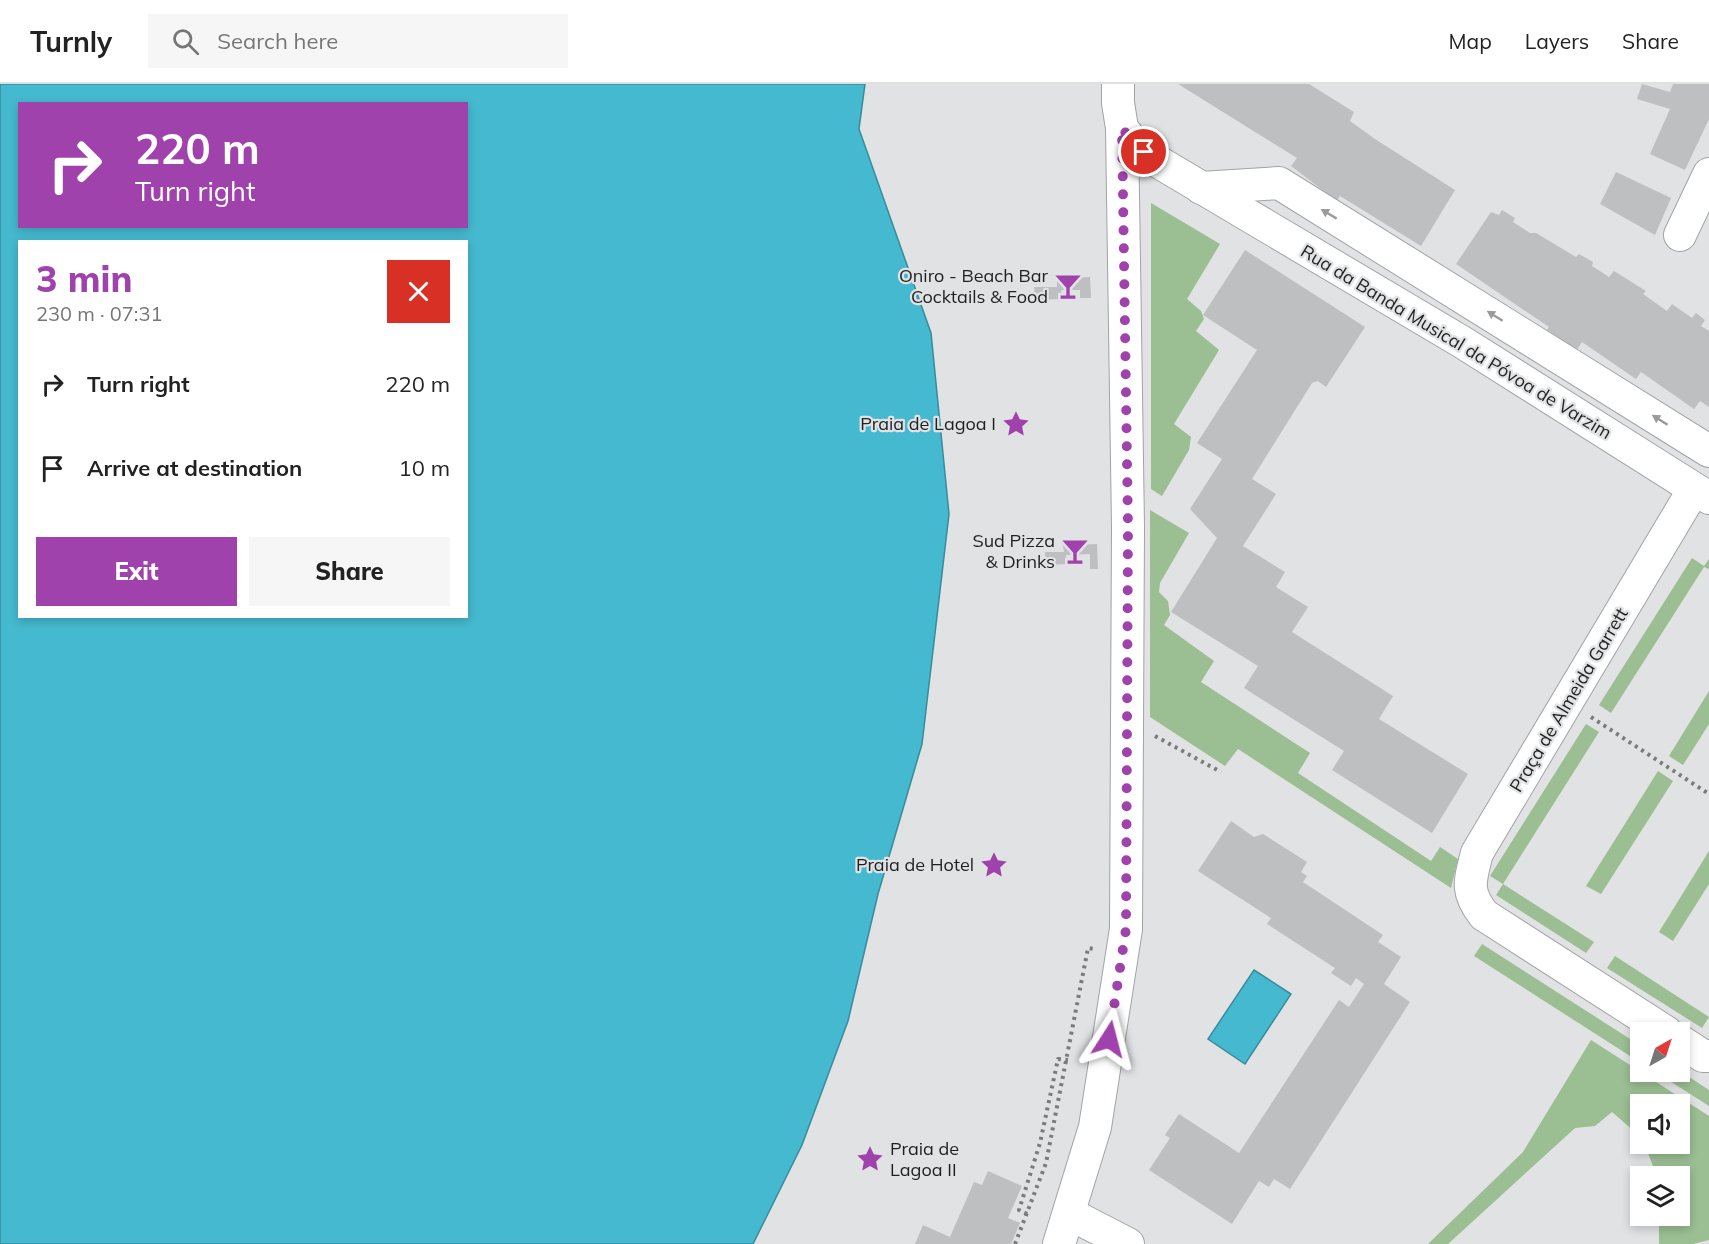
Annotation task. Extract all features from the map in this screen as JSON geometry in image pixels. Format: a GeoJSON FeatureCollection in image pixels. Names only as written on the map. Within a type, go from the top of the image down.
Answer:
{"type":"FeatureCollection","features":[{"type":"Feature","properties":{"kind":"street"},"geometry":{"type":"LineString","coordinates":[[1059,1244],[1095,1127],[1126,929],[1128,527],[1122,128],[1118,84]]}},
{"type":"Feature","properties":{"kind":"street","name":"Rua da Banda Musical da Póvoa de Varzim"},"geometry":{"type":"LineString","coordinates":[[1122,128],[1134,144],[1202,188],[1462,342],[1702,494]]}},
{"type":"Feature","properties":{"kind":"street"},"geometry":{"type":"LineString","coordinates":[[1691,234],[1709,174]]}},
{"type":"Feature","properties":{"kind":"street"},"geometry":{"type":"LineString","coordinates":[[1202,188],[1279,183],[1709,452]]}},
{"type":"Feature","properties":{"kind":"street","name":"Praça de Almeida Garrett"},"geometry":{"type":"LineString","coordinates":[[1650,1022],[1484,915],[1472,900],[1470,883],[1477,853],[1567,702],[1702,494]]}},
{"type":"Feature","properties":{"kind":"street"},"geometry":{"type":"LineString","coordinates":[[1690,1048],[1703,1056],[1709,1056]]}},
{"type":"Feature","properties":{"kind":"street"},"geometry":{"type":"LineString","coordinates":[[1070,1214],[1128,1244]]}},
{"type":"Feature","properties":{"kind":"path"},"geometry":{"type":"LineString","coordinates":[[1567,702],[1709,794]]}},
{"type":"Feature","properties":{"kind":"path"},"geometry":{"type":"LineString","coordinates":[[1126,727],[1153,734],[1221,772]]}},
{"type":"Feature","properties":{"kind":"path"},"geometry":{"type":"LineString","coordinates":[[1015,1244],[1046,1163],[1068,1060],[1088,948],[1099,950]]}},
{"type":"Feature","properties":{"kind":"path"},"geometry":{"type":"LineString","coordinates":[[1028,1214],[1019,1209],[1040,1143],[1058,1059],[1068,1060]]}},
{"type":"Feature","properties":{"kind":"green space"},"geometry":{"type":"Polygon","coordinates":[[[1151,203],[1220,244],[1187,299],[1201,311],[1204,319],[1196,331],[1219,350],[1174,424],[1191,437],[1189,450],[1162,496],[1151,489],[1151,203]]]}},
{"type":"Feature","properties":{"kind":"green space"},"geometry":{"type":"Polygon","coordinates":[[[1150,510],[1189,533],[1160,583],[1159,592],[1168,601],[1170,615],[1164,625],[1214,661],[1201,682],[1310,753],[1298,773],[1431,861],[1440,847],[1458,859],[1451,888],[1238,749],[1225,766],[1150,717],[1150,510]]]}},
{"type":"Feature","properties":{"kind":"green space"},"geometry":{"type":"Polygon","coordinates":[[[1692,558],[1704,566],[1709,559],[1709,569],[1704,567],[1611,713],[1599,705],[1692,558]]]}},
{"type":"Feature","properties":{"kind":"green space"},"geometry":{"type":"Polygon","coordinates":[[[1709,691],[1709,724],[1683,765],[1669,756],[1709,691]]]}},
{"type":"Feature","properties":{"kind":"green space"},"geometry":{"type":"Polygon","coordinates":[[[1586,724],[1599,732],[1503,884],[1490,876],[1586,724]]]}},
{"type":"Feature","properties":{"kind":"green space"},"geometry":{"type":"Polygon","coordinates":[[[1658,771],[1673,781],[1601,894],[1586,886],[1658,771]]]}},
{"type":"Feature","properties":{"kind":"green space"},"geometry":{"type":"Polygon","coordinates":[[[1709,851],[1709,884],[1673,941],[1659,932],[1709,851]]]}},
{"type":"Feature","properties":{"kind":"green space"},"geometry":{"type":"Polygon","coordinates":[[[1503,884],[1594,942],[1586,953],[1496,895],[1503,884]]]}},
{"type":"Feature","properties":{"kind":"green space"},"geometry":{"type":"Polygon","coordinates":[[[1482,944],[1630,1039],[1630,1056],[1474,956],[1482,944]]]}},
{"type":"Feature","properties":{"kind":"green space"},"geometry":{"type":"Polygon","coordinates":[[[1615,956],[1709,1017],[1702,1028],[1607,968],[1615,956]]]}},
{"type":"Feature","properties":{"kind":"green space"},"geometry":{"type":"Polygon","coordinates":[[[1591,1040],[1630,1065],[1630,1082],[1656,1082],[1675,1094],[1630,1094],[1630,1128],[1612,1112],[1595,1126],[1575,1128],[1448,1244],[1428,1244],[1523,1152],[1591,1040]]]}},
{"type":"Feature","properties":{"kind":"green space"},"geometry":{"type":"Polygon","coordinates":[[[1690,1078],[1709,1090],[1709,1106],[1671,1082],[1690,1082],[1690,1078]]]}},
{"type":"Feature","properties":{"kind":"green space"},"geometry":{"type":"Polygon","coordinates":[[[1690,1104],[1709,1116],[1709,1240],[1693,1244],[1659,1244],[1659,1226],[1690,1226],[1690,1166],[1653,1166],[1648,1154],[1690,1154],[1690,1104]]]}},
{"type":"Feature","properties":{"kind":"water"},"geometry":{"type":"Polygon","coordinates":[[[0,84],[865,84],[859,129],[931,333],[949,514],[922,744],[878,894],[848,1021],[802,1145],[753,1244],[0,1244],[0,84]]]}},
{"type":"Feature","properties":{"kind":"water"},"geometry":{"type":"Polygon","coordinates":[[[1254,970],[1291,994],[1245,1064],[1208,1039],[1254,970]]]}},
{"type":"Feature","properties":{"kind":"building"},"geometry":{"type":"Polygon","coordinates":[[[1178,84],[1309,84],[1354,112],[1350,121],[1455,190],[1421,246],[1340,196],[1337,201],[1291,166],[1297,158],[1178,84]]]}},
{"type":"Feature","properties":{"kind":"building"},"geometry":{"type":"Polygon","coordinates":[[[1642,84],[1670,92],[1673,84],[1709,84],[1709,119],[1685,170],[1650,154],[1670,109],[1637,99],[1642,84]]]}},
{"type":"Feature","properties":{"kind":"building"},"geometry":{"type":"Polygon","coordinates":[[[1616,172],[1671,198],[1655,235],[1600,204],[1616,172]]]}},
{"type":"Feature","properties":{"kind":"building"},"geometry":{"type":"Polygon","coordinates":[[[1502,210],[1515,218],[1513,222],[1530,233],[1536,233],[1576,257],[1579,254],[1593,262],[1592,266],[1609,277],[1614,271],[1646,291],[1643,294],[1667,311],[1672,304],[1692,318],[1696,313],[1705,320],[1701,326],[1709,331],[1709,407],[1700,401],[1694,409],[1641,372],[1636,379],[1582,342],[1576,351],[1547,330],[1549,327],[1456,264],[1491,212],[1499,215],[1502,210]]]}},
{"type":"Feature","properties":{"kind":"building"},"geometry":{"type":"Polygon","coordinates":[[[1245,250],[1365,327],[1326,387],[1318,381],[1312,383],[1252,479],[1276,494],[1243,546],[1285,572],[1276,587],[1308,607],[1292,632],[1393,696],[1379,719],[1468,774],[1432,833],[1332,770],[1344,751],[1244,688],[1258,666],[1171,612],[1217,538],[1190,509],[1222,459],[1197,443],[1257,350],[1203,315],[1245,250]]]}},
{"type":"Feature","properties":{"kind":"building"},"geometry":{"type":"Polygon","coordinates":[[[1090,277],[1091,298],[1080,298],[1080,290],[1061,290],[1062,299],[1035,300],[1034,287],[1057,287],[1057,279],[1090,277]]]}},
{"type":"Feature","properties":{"kind":"building"},"geometry":{"type":"Polygon","coordinates":[[[1097,544],[1098,569],[1090,569],[1090,554],[1066,555],[1067,564],[1045,565],[1045,552],[1064,552],[1063,545],[1097,544]]]}},
{"type":"Feature","properties":{"kind":"building"},"geometry":{"type":"Polygon","coordinates":[[[1231,821],[1254,837],[1263,834],[1307,862],[1301,872],[1307,876],[1303,882],[1383,935],[1378,942],[1401,957],[1384,984],[1410,1002],[1290,1189],[1274,1179],[1269,1187],[1259,1181],[1232,1224],[1149,1170],[1170,1138],[1165,1135],[1179,1114],[1239,1153],[1339,1000],[1349,1007],[1364,984],[1356,978],[1351,986],[1331,973],[1335,968],[1267,924],[1271,918],[1198,871],[1231,821]]]}},
{"type":"Feature","properties":{"kind":"building"},"geometry":{"type":"Polygon","coordinates":[[[988,1171],[1022,1186],[1008,1218],[1020,1223],[1011,1244],[915,1244],[923,1225],[950,1237],[974,1182],[982,1185],[988,1171]]]}},
{"type":"Feature","properties":{"kind":"place","name":"Oniro - Beach Bar Cocktails & Food"},"geometry":{"type":"Point","coordinates":[1068,286]}},
{"type":"Feature","properties":{"kind":"place","name":"Praia de Lagoa I"},"geometry":{"type":"Point","coordinates":[1016,424]}},
{"type":"Feature","properties":{"kind":"place","name":"Sud Pizza & Drinks"},"geometry":{"type":"Point","coordinates":[1075,551]}},
{"type":"Feature","properties":{"kind":"place","name":"Praia de Hotel"},"geometry":{"type":"Point","coordinates":[994,865]}},
{"type":"Feature","properties":{"kind":"place","name":"Praia de Lagoa II"},"geometry":{"type":"Point","coordinates":[870,1159]}},
{"type":"Feature","properties":{"kind":"route"},"geometry":{"type":"LineString","coordinates":[[1109,1039],[1126,929],[1128,527],[1122,128],[1134,144],[1144,152]]}}]}
